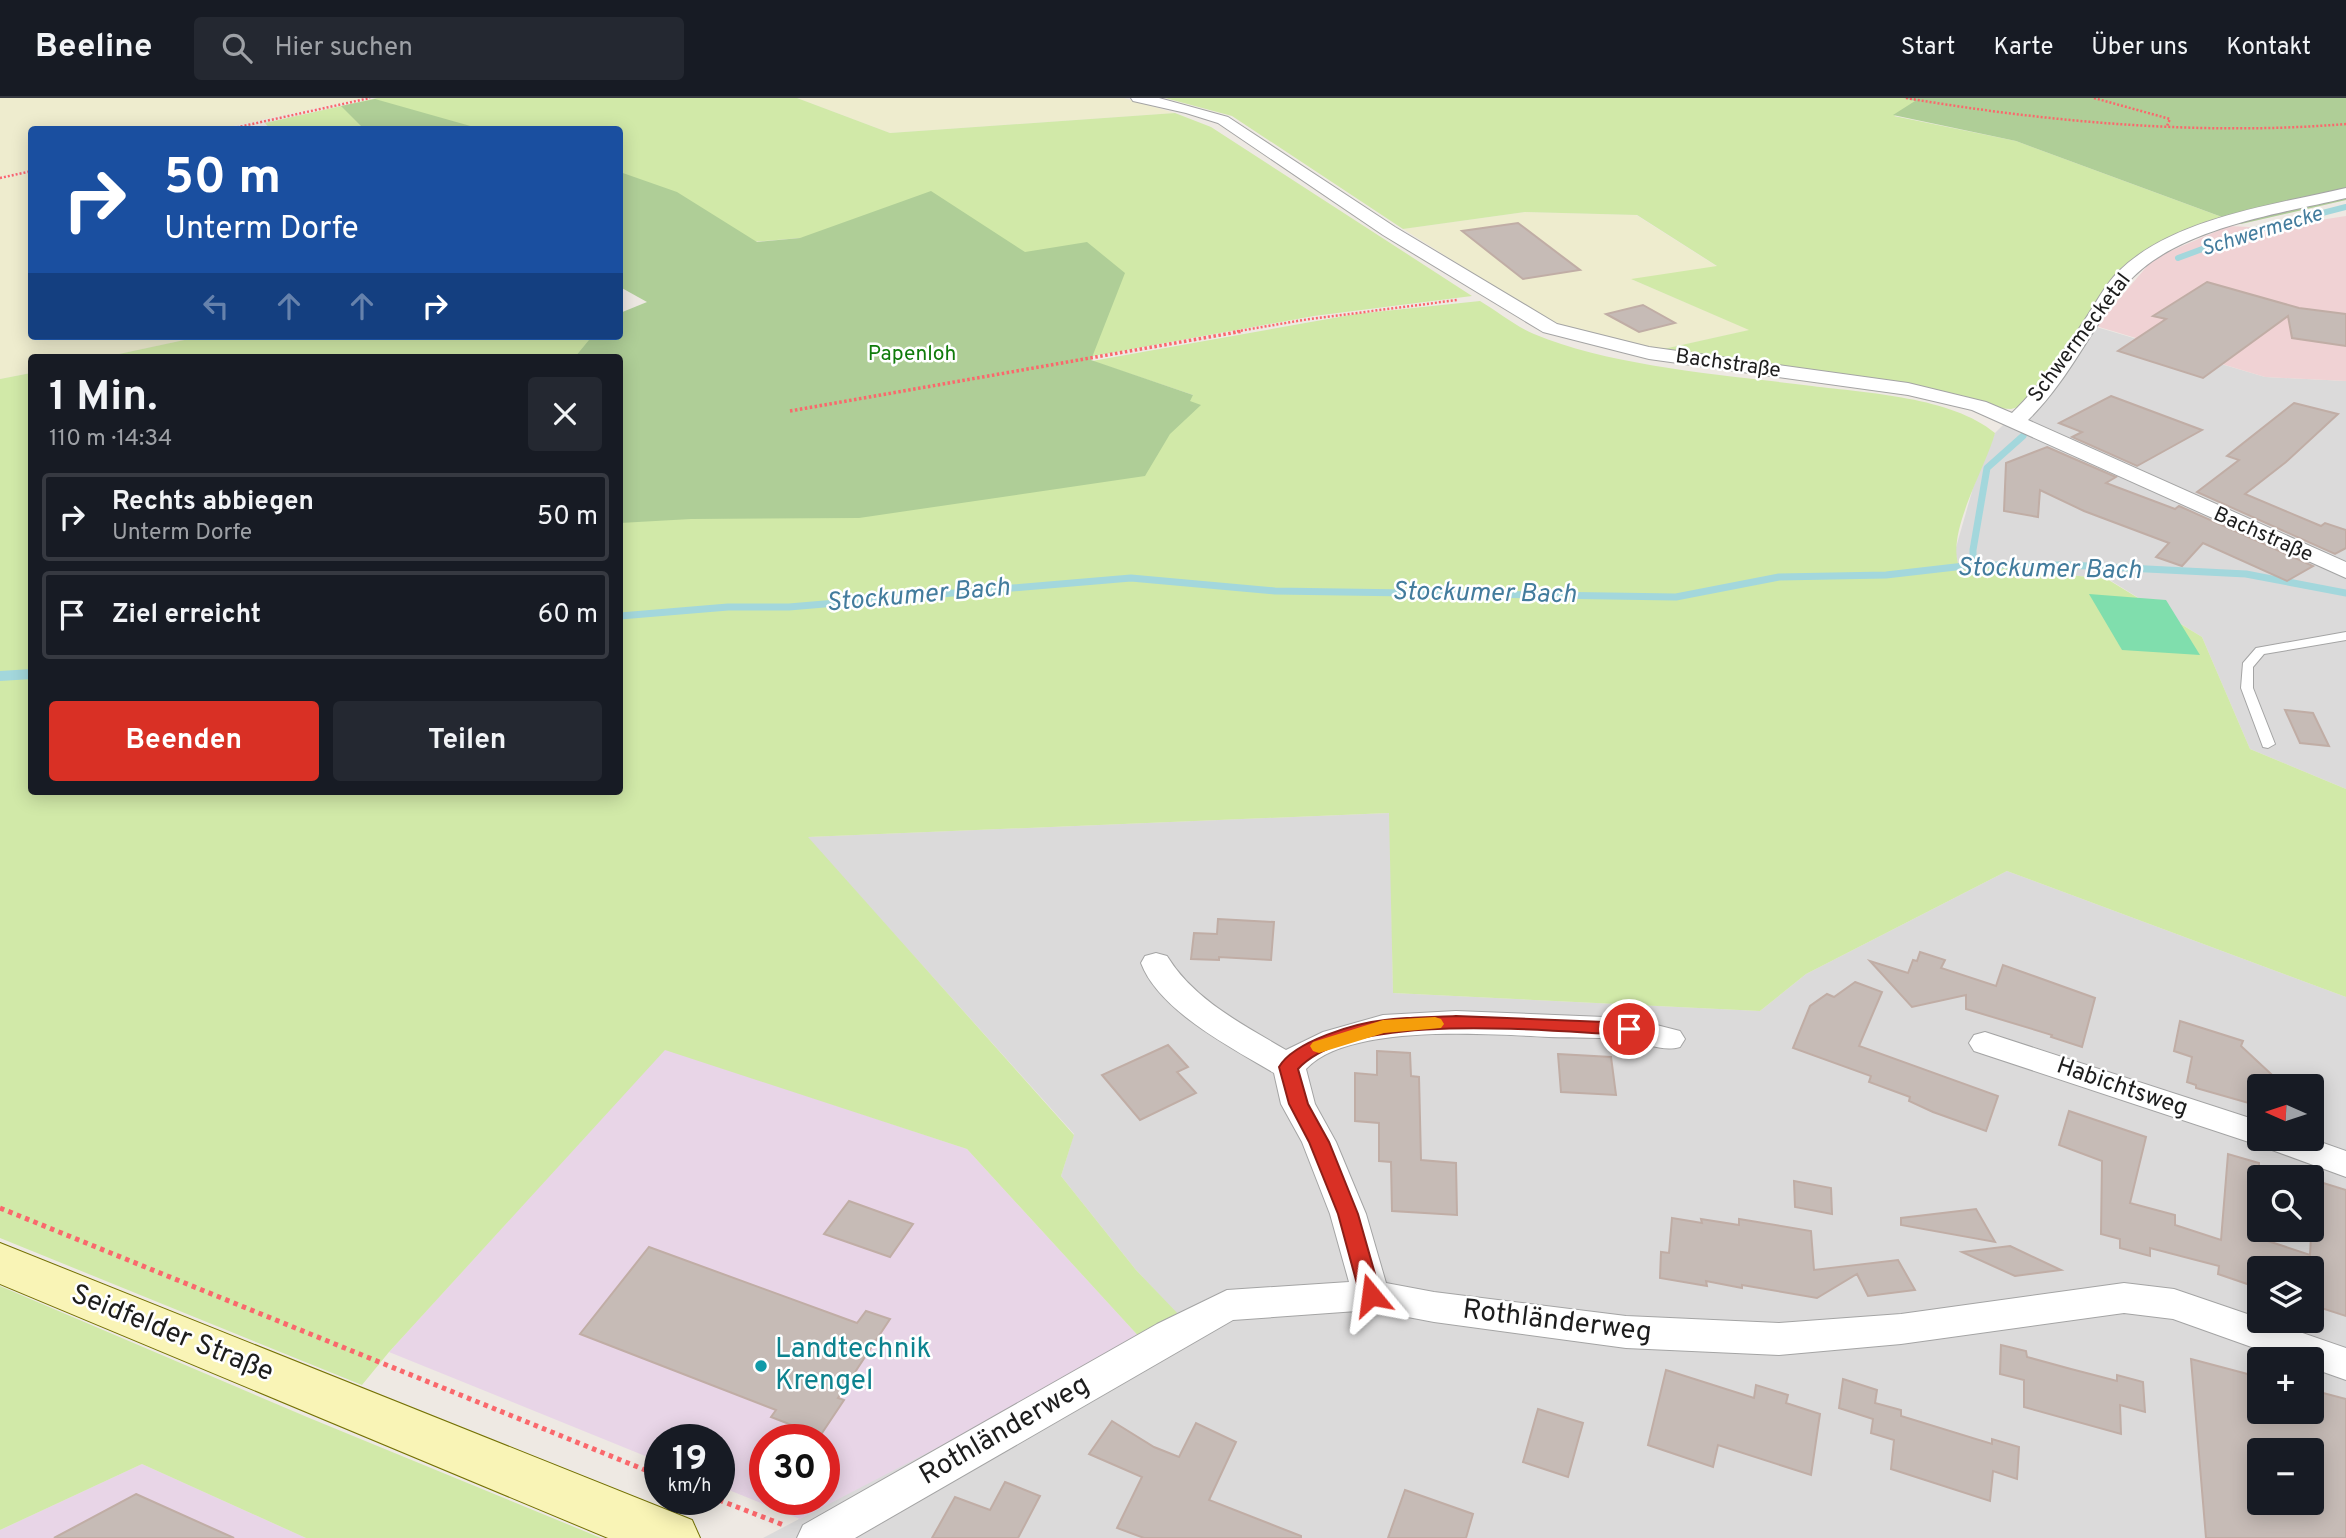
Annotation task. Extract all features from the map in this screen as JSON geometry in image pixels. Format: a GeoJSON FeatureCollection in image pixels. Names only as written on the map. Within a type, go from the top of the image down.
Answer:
{"type":"FeatureCollection","features":[{"type":"Feature","properties":{"kind":"main road","name":"Seidfelder Straße"},"geometry":{"type":"LineString","coordinates":[[0,1263],[672,1538]]}},
{"type":"Feature","properties":{"kind":"street","name":"Bachstraße"},"geometry":{"type":"LineString","coordinates":[[1138,98],[1190,109],[1223,120],[1389,231],[1550,328],[1649,353],[1908,389],[1979,406],[2194,505],[2346,571]]}},
{"type":"Feature","properties":{"kind":"street","name":"Schwermecketal"},"geometry":{"type":"LineString","coordinates":[[2015,421],[2027,411],[2073,352],[2122,278],[2149,255],[2182,239],[2245,219],[2346,193]]}},
{"type":"Feature","properties":{"kind":"street"},"geometry":{"type":"LineString","coordinates":[[1156,963],[1160,973],[1206,1017],[1289,1067],[1298,1104],[1319,1142],[1348,1214],[1371,1295]]}},
{"type":"Feature","properties":{"kind":"street"},"geometry":{"type":"LineString","coordinates":[[1289,1067],[1301,1054],[1383,1026],[1456,1022],[1629,1029],[1668,1039]]}},
{"type":"Feature","properties":{"kind":"street","name":"Habichtsweg"},"geometry":{"type":"LineString","coordinates":[[1985,1042],[2247,1130]]}},
{"type":"Feature","properties":{"kind":"street"},"geometry":{"type":"LineString","coordinates":[[2311,1152],[2346,1164]]}},
{"type":"Feature","properties":{"kind":"street","name":"Rothländerweg"},"geometry":{"type":"LineString","coordinates":[[805,1533],[1227,1305],[1371,1295],[1434,1307],[1626,1332],[1779,1339],[1901,1329],[2098,1300],[2152,1300],[2203,1314],[2346,1364]]}},
{"type":"Feature","properties":{"kind":"lane"},"geometry":{"type":"LineString","coordinates":[[2267,744],[2247,688],[2247,666],[2260,651],[2346,636]]}},
{"type":"Feature","properties":{"kind":"path"},"geometry":{"type":"LineString","coordinates":[[243,126],[370,98]]}},
{"type":"Feature","properties":{"kind":"path"},"geometry":{"type":"LineString","coordinates":[[1906,98],[1970,110],[2059,120],[2167,126],[2285,128],[2346,124]]}},
{"type":"Feature","properties":{"kind":"path"},"geometry":{"type":"LineString","coordinates":[[2094,98],[2170,119],[2167,126]]}},
{"type":"Feature","properties":{"kind":"path"},"geometry":{"type":"LineString","coordinates":[[0,178],[28,172]]}},
{"type":"Feature","properties":{"kind":"path"},"geometry":{"type":"LineString","coordinates":[[790,411],[1290,322],[1412,304],[1496,297]]}},
{"type":"Feature","properties":{"kind":"path"},"geometry":{"type":"LineString","coordinates":[[0,1208],[644,1470]]}},
{"type":"Feature","properties":{"kind":"path"},"geometry":{"type":"LineString","coordinates":[[735,1506],[805,1533]]}},
{"type":"Feature","properties":{"kind":"shaded area"},"geometry":{"type":"Polygon","coordinates":[[[0,98],[365,98],[233,126],[28,126],[28,171],[0,177],[0,98]]]}},
{"type":"Feature","properties":{"kind":"shaded area"},"geometry":{"type":"Polygon","coordinates":[[[797,98],[1124,98],[1175,113],[890,133],[797,98]]]}},
{"type":"Feature","properties":{"kind":"shaded area"},"geometry":{"type":"Polygon","coordinates":[[[28,173],[28,340],[184,340],[119,354],[28,354],[28,374],[0,379],[0,179],[28,173]]]}},
{"type":"Feature","properties":{"kind":"shaded area"},"geometry":{"type":"Polygon","coordinates":[[[1525,212],[1636,215],[1718,267],[1633,280],[1750,330],[1659,350],[1557,326],[1403,229],[1525,212]]]}},
{"type":"Feature","properties":{"kind":"shaded area"},"geometry":{"type":"Polygon","coordinates":[[[2346,216],[2346,381],[2265,377],[2096,326],[2154,258],[2229,226],[2268,228],[2346,216]]]}},
{"type":"Feature","properties":{"kind":"shaded area"},"geometry":{"type":"Polygon","coordinates":[[[2083,323],[2265,377],[2346,381],[2346,789],[2250,749],[2202,637],[2108,579],[1958,563],[1955,551],[1973,488],[1995,433],[2022,406],[2083,323]]]}},
{"type":"Feature","properties":{"kind":"shaded area"},"geometry":{"type":"Polygon","coordinates":[[[1390,813],[1393,993],[1760,1011],[1806,974],[2007,871],[2346,997],[2346,1538],[763,1538],[807,1515],[840,1515],[840,1497],[1181,1318],[1136,1270],[1061,1176],[1074,1134],[807,837],[1390,813]]]}},
{"type":"Feature","properties":{"kind":"shaded area"},"geometry":{"type":"Polygon","coordinates":[[[665,1049],[967,1149],[1143,1341],[840,1498],[840,1424],[749,1424],[749,1498],[735,1493],[735,1424],[644,1424],[644,1456],[389,1352],[665,1049]]]}},
{"type":"Feature","properties":{"kind":"shaded area"},"geometry":{"type":"Polygon","coordinates":[[[142,1464],[306,1538],[0,1538],[0,1530],[142,1464]]]}},
{"type":"Feature","properties":{"kind":"shaded area"},"geometry":{"type":"Polygon","coordinates":[[[790,1515],[808,1515],[800,1519],[790,1515]]]}},
{"type":"Feature","properties":{"kind":"green space"},"geometry":{"type":"Polygon","coordinates":[[[377,98],[797,98],[890,133],[1175,113],[1211,127],[1472,296],[1314,316],[1088,357],[1019,253],[835,235],[741,243],[623,179],[623,126],[268,126],[265,123],[377,98]]]}},
{"type":"Feature","properties":{"kind":"green space"},"geometry":{"type":"Polygon","coordinates":[[[1165,98],[1903,98],[1916,101],[1894,116],[2016,141],[2230,220],[2128,265],[2022,406],[2011,409],[1994,408],[1659,350],[1749,330],[1631,279],[1717,266],[1637,215],[1525,212],[1403,229],[1232,116],[1165,98]]]}},
{"type":"Feature","properties":{"kind":"green space"},"geometry":{"type":"Polygon","coordinates":[[[1903,98],[2346,98],[2346,200],[2241,224],[2016,141],[1893,115],[1915,101],[1903,98]]]}},
{"type":"Feature","properties":{"kind":"green space"},"geometry":{"type":"Polygon","coordinates":[[[375,99],[470,126],[361,126],[341,106],[375,99]]]}},
{"type":"Feature","properties":{"kind":"green space","name":"Papenloh"},"geometry":{"type":"Polygon","coordinates":[[[623,173],[677,192],[757,242],[800,238],[931,191],[1025,252],[1087,242],[1125,273],[1091,360],[1193,395],[1190,401],[1201,405],[1170,434],[1145,476],[859,518],[691,519],[623,523],[623,354],[577,354],[589,340],[623,340],[623,312],[647,302],[623,289],[623,173]]]}},
{"type":"Feature","properties":{"kind":"green space"},"geometry":{"type":"Polygon","coordinates":[[[1480,301],[1534,334],[1599,354],[1670,368],[1908,399],[1956,411],[1995,433],[1958,533],[1958,563],[2107,579],[2202,637],[2250,749],[2346,789],[2346,997],[2007,871],[1806,974],[1760,1011],[1393,993],[1389,813],[808,837],[1074,1135],[1061,1176],[1136,1270],[1182,1318],[1143,1341],[967,1149],[665,1050],[389,1352],[362,1385],[0,1238],[0,379],[28,374],[28,795],[623,795],[623,518],[1193,395],[1092,361],[1356,314],[1480,301]]]}},
{"type":"Feature","properties":{"kind":"green space"},"geometry":{"type":"Polygon","coordinates":[[[184,340],[590,340],[612,354],[119,354],[184,340]]]}},
{"type":"Feature","properties":{"kind":"green space"},"geometry":{"type":"Polygon","coordinates":[[[2089,594],[2166,600],[2200,655],[2122,650],[2089,594]]]}},
{"type":"Feature","properties":{"kind":"green space"},"geometry":{"type":"Polygon","coordinates":[[[0,1286],[601,1538],[306,1538],[142,1464],[0,1530],[0,1286]]]}},
{"type":"Feature","properties":{"kind":"building"},"geometry":{"type":"Polygon","coordinates":[[[1518,223],[1580,270],[1523,279],[1462,231],[1518,223]]]}},
{"type":"Feature","properties":{"kind":"building"},"geometry":{"type":"Polygon","coordinates":[[[2207,282],[2299,308],[2346,314],[2346,346],[2292,338],[2288,316],[2203,378],[2118,351],[2166,319],[2153,316],[2207,282]]]}},
{"type":"Feature","properties":{"kind":"building"},"geometry":{"type":"Polygon","coordinates":[[[1643,305],[1675,323],[1639,332],[1606,314],[1643,305]]]}},
{"type":"Feature","properties":{"kind":"building"},"geometry":{"type":"Polygon","coordinates":[[[2111,396],[2202,430],[2137,466],[2072,437],[2082,432],[2059,423],[2111,396]]]}},
{"type":"Feature","properties":{"kind":"building"},"geometry":{"type":"Polygon","coordinates":[[[2294,403],[2338,414],[2286,462],[2245,494],[2321,526],[2325,523],[2346,530],[2346,548],[2335,554],[2197,492],[2239,460],[2227,456],[2294,403]]]}},
{"type":"Feature","properties":{"kind":"building"},"geometry":{"type":"Polygon","coordinates":[[[2047,447],[2116,477],[2106,483],[2175,509],[2179,506],[2313,566],[2287,581],[2203,543],[2182,566],[2156,557],[2169,543],[2084,511],[2040,490],[2038,517],[2004,511],[2006,463],[2047,447]]]}},
{"type":"Feature","properties":{"kind":"building"},"geometry":{"type":"Polygon","coordinates":[[[2285,710],[2313,713],[2329,746],[2300,743],[2285,710]]]}},
{"type":"Feature","properties":{"kind":"building"},"geometry":{"type":"Polygon","coordinates":[[[1218,919],[1274,922],[1271,960],[1219,957],[1219,960],[1191,959],[1194,933],[1217,934],[1218,919]]]}},
{"type":"Feature","properties":{"kind":"building"},"geometry":{"type":"Polygon","coordinates":[[[1920,952],[1945,960],[1941,968],[1996,986],[2003,965],[2095,998],[2082,1047],[1966,1009],[1966,995],[1912,1007],[1870,961],[1908,973],[1913,960],[1917,961],[1920,952]]]}},
{"type":"Feature","properties":{"kind":"building"},"geometry":{"type":"Polygon","coordinates":[[[1855,982],[1882,992],[1859,1046],[1998,1096],[1986,1131],[1933,1112],[1909,1101],[1910,1097],[1869,1082],[1871,1076],[1793,1048],[1810,1006],[1827,994],[1834,997],[1855,982]]]}},
{"type":"Feature","properties":{"kind":"building"},"geometry":{"type":"Polygon","coordinates":[[[2180,1021],[2243,1041],[2241,1046],[2271,1074],[2247,1074],[2247,1103],[2196,1088],[2196,1085],[2187,1082],[2192,1057],[2174,1051],[2180,1021]]]}},
{"type":"Feature","properties":{"kind":"building"},"geometry":{"type":"Polygon","coordinates":[[[1168,1045],[1188,1067],[1177,1072],[1196,1093],[1140,1120],[1102,1075],[1168,1045]]]}},
{"type":"Feature","properties":{"kind":"building"},"geometry":{"type":"Polygon","coordinates":[[[1377,1051],[1410,1053],[1411,1076],[1419,1077],[1421,1160],[1456,1163],[1457,1215],[1392,1211],[1391,1162],[1379,1161],[1379,1123],[1355,1121],[1355,1073],[1377,1075],[1377,1051]]]}},
{"type":"Feature","properties":{"kind":"building"},"geometry":{"type":"Polygon","coordinates":[[[1558,1054],[1611,1057],[1616,1095],[1561,1092],[1558,1054]]]}},
{"type":"Feature","properties":{"kind":"building"},"geometry":{"type":"Polygon","coordinates":[[[2069,1111],[2146,1137],[2130,1203],[2175,1215],[2175,1225],[2221,1240],[2228,1154],[2259,1163],[2247,1165],[2247,1242],[2271,1242],[2310,1255],[2311,1242],[2324,1242],[2324,1183],[2346,1190],[2346,1316],[2324,1309],[2324,1256],[2247,1256],[2247,1284],[2218,1274],[2219,1266],[2150,1248],[2150,1256],[2120,1248],[2120,1239],[2101,1234],[2102,1161],[2059,1145],[2069,1111]]]}},
{"type":"Feature","properties":{"kind":"building"},"geometry":{"type":"Polygon","coordinates":[[[1794,1181],[1831,1188],[1832,1214],[1795,1207],[1794,1181]]]}},
{"type":"Feature","properties":{"kind":"building"},"geometry":{"type":"Polygon","coordinates":[[[849,1201],[913,1224],[890,1257],[824,1234],[849,1201]]]}},
{"type":"Feature","properties":{"kind":"building"},"geometry":{"type":"Polygon","coordinates":[[[1976,1209],[1995,1242],[1901,1225],[1901,1218],[1976,1209]]]}},
{"type":"Feature","properties":{"kind":"building"},"geometry":{"type":"Polygon","coordinates":[[[1672,1218],[1739,1225],[1739,1219],[1811,1231],[1814,1270],[1898,1260],[1915,1290],[1868,1296],[1857,1274],[1817,1298],[1742,1285],[1742,1288],[1706,1281],[1707,1286],[1660,1278],[1661,1252],[1669,1253],[1672,1218]]]}},
{"type":"Feature","properties":{"kind":"building"},"geometry":{"type":"Polygon","coordinates":[[[2010,1246],[2061,1270],[2015,1276],[1962,1252],[2010,1246]]]}},
{"type":"Feature","properties":{"kind":"building","name":"Landtechnik Krengel"},"geometry":{"type":"Polygon","coordinates":[[[649,1247],[857,1323],[866,1311],[890,1319],[838,1398],[844,1400],[828,1424],[789,1424],[771,1417],[776,1410],[580,1334],[649,1247]]]}},
{"type":"Feature","properties":{"kind":"building"},"geometry":{"type":"Polygon","coordinates":[[[2001,1345],[2026,1351],[2027,1357],[2117,1381],[2117,1375],[2143,1382],[2145,1412],[2120,1405],[2121,1434],[2024,1407],[2024,1380],[2000,1374],[2001,1345]]]}},
{"type":"Feature","properties":{"kind":"building"},"geometry":{"type":"Polygon","coordinates":[[[2191,1359],[2247,1374],[2247,1424],[2324,1424],[2324,1393],[2346,1399],[2346,1538],[2206,1538],[2191,1359]]]}},
{"type":"Feature","properties":{"kind":"building"},"geometry":{"type":"Polygon","coordinates":[[[1666,1370],[1754,1398],[1756,1385],[1788,1395],[1786,1403],[1820,1414],[1811,1475],[1718,1445],[1713,1467],[1648,1445],[1666,1370]]]}},
{"type":"Feature","properties":{"kind":"building"},"geometry":{"type":"Polygon","coordinates":[[[1843,1379],[1877,1390],[1875,1403],[1901,1410],[1901,1416],[1992,1444],[1992,1439],[2019,1447],[2017,1479],[1993,1471],[1990,1501],[1891,1469],[1894,1440],[1871,1433],[1873,1419],[1839,1408],[1843,1379]]]}},
{"type":"Feature","properties":{"kind":"building"},"geometry":{"type":"Polygon","coordinates":[[[1538,1409],[1583,1423],[1568,1477],[1523,1462],[1538,1409]]]}},
{"type":"Feature","properties":{"kind":"building"},"geometry":{"type":"Polygon","coordinates":[[[1112,1421],[1154,1447],[1179,1457],[1196,1423],[1236,1442],[1209,1500],[1301,1538],[1144,1538],[1117,1528],[1142,1477],[1089,1454],[1112,1421]]]}},
{"type":"Feature","properties":{"kind":"building"},"geometry":{"type":"Polygon","coordinates":[[[1005,1482],[1040,1496],[1018,1538],[932,1538],[955,1497],[990,1510],[1005,1482]]]}},
{"type":"Feature","properties":{"kind":"building"},"geometry":{"type":"Polygon","coordinates":[[[1405,1490],[1473,1514],[1466,1538],[1388,1538],[1405,1490]]]}},
{"type":"Feature","properties":{"kind":"building"},"geometry":{"type":"Polygon","coordinates":[[[136,1494],[234,1538],[54,1538],[136,1494]]]}},
{"type":"Feature","properties":{"kind":"waterway","name":"Schwermecke"},"geometry":{"type":"LineString","coordinates":[[2178,258],[2248,232],[2346,207]]}},
{"type":"Feature","properties":{"kind":"waterway","name":"Schwermecke"},"geometry":{"type":"LineString","coordinates":[[1973,565],[1973,550],[1987,468],[2023,436]]}},
{"type":"Feature","properties":{"kind":"waterway","name":"Stockumer Bach"},"geometry":{"type":"LineString","coordinates":[[623,616],[728,607],[789,607],[1131,578],[1275,591],[1676,597],[1779,577],[1886,575],[1973,565]]}},
{"type":"Feature","properties":{"kind":"waterway","name":"Stockumer Bach"},"geometry":{"type":"LineString","coordinates":[[1973,565],[2068,565],[2246,574],[2346,593]]}},
{"type":"Feature","properties":{"kind":"waterway","name":"Stockumer Bach"},"geometry":{"type":"LineString","coordinates":[[0,676],[28,674]]}},
{"type":"Feature","properties":{"kind":"slow traffic"},"geometry":{"type":"LineString","coordinates":[[1319,1046],[1383,1026],[1435,1024]]}},
{"type":"Feature","properties":{"kind":"place","name":"Landtechnik Krengel"},"geometry":{"type":"Point","coordinates":[761,1366]}},
{"type":"Feature","properties":{"kind":"route"},"geometry":{"type":"LineString","coordinates":[[1371,1295],[1348,1214],[1319,1142],[1298,1104],[1289,1067],[1301,1054],[1383,1026],[1456,1022],[1629,1029]]}}]}
